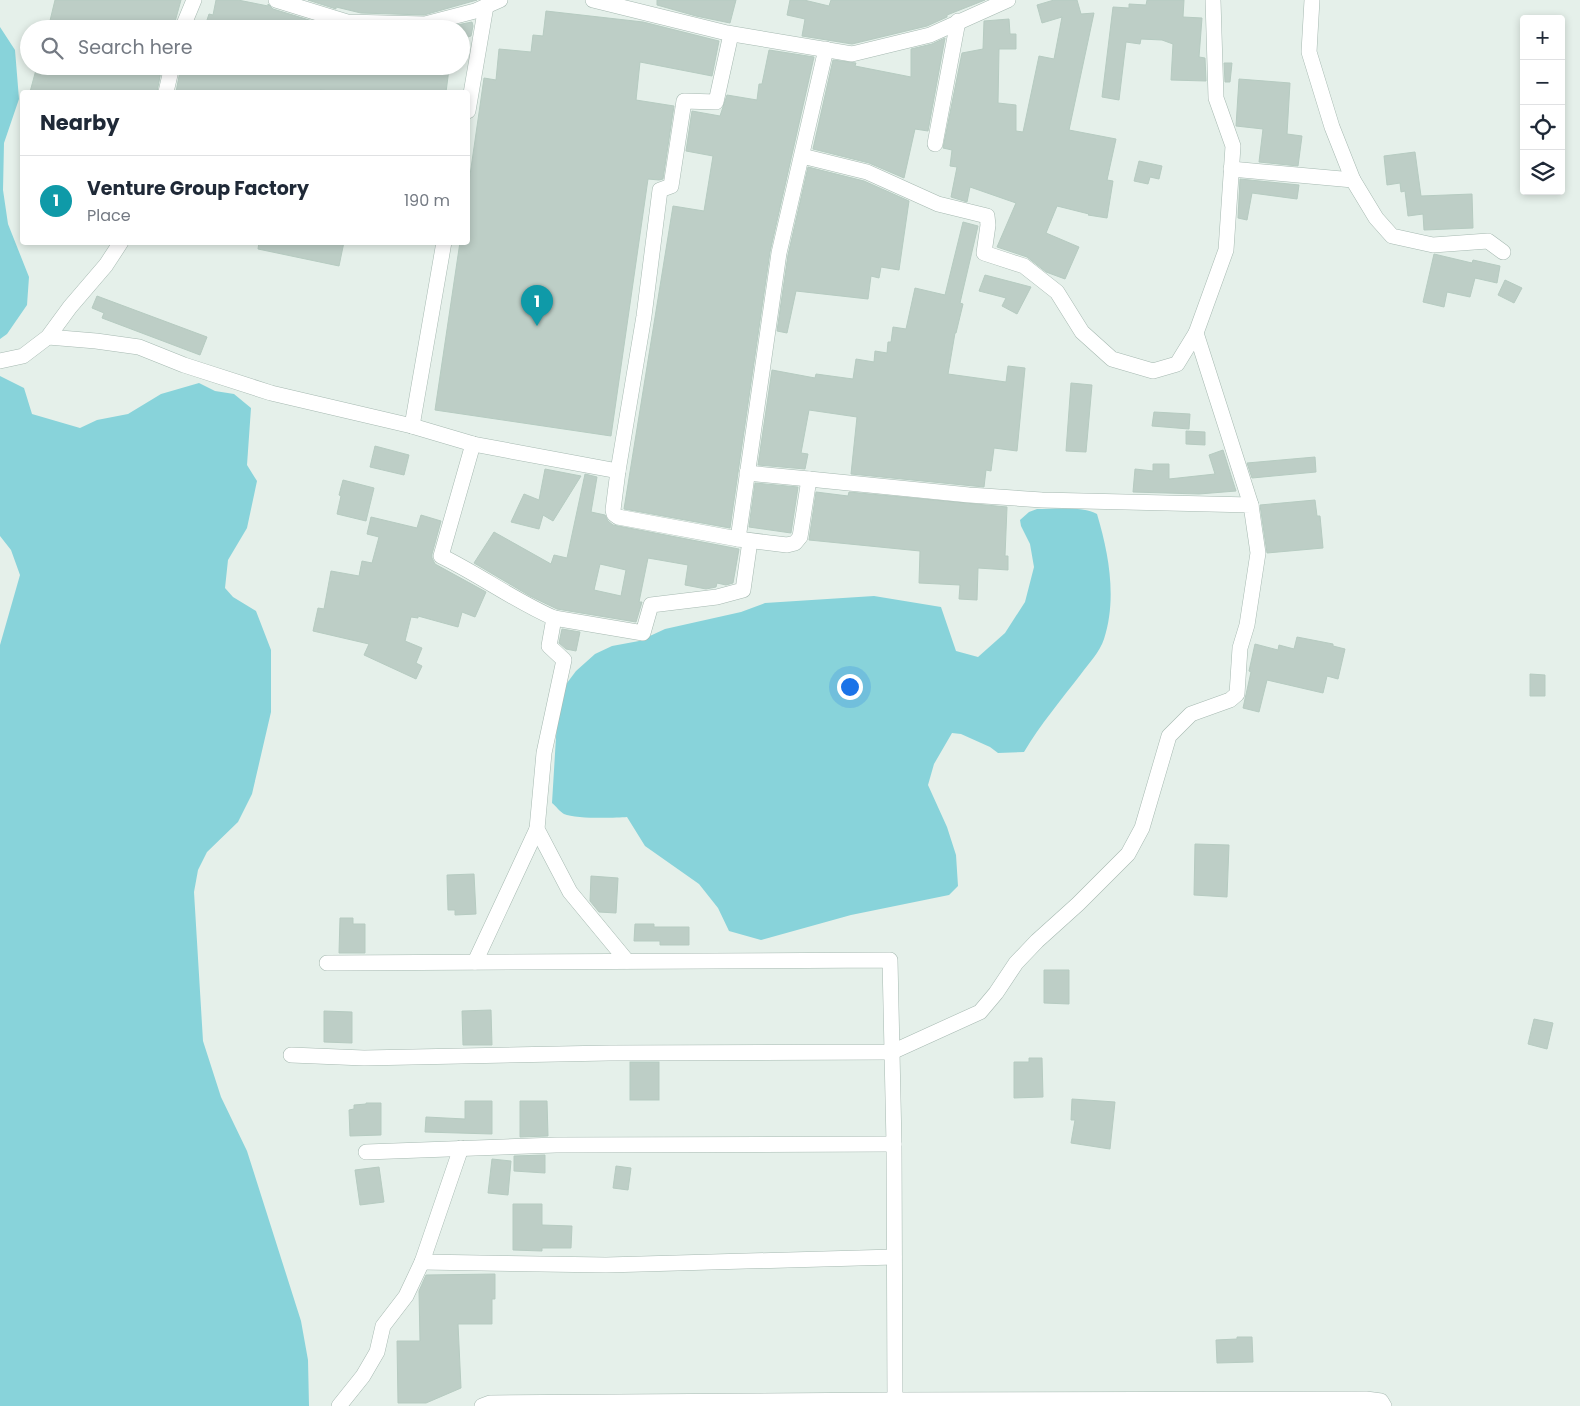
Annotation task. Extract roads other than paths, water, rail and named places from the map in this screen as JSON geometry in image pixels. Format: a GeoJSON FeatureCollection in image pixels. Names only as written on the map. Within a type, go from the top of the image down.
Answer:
{"type":"FeatureCollection","features":[{"type":"Feature","properties":{"kind":"street"},"geometry":{"type":"LineString","coordinates":[[186,20],[194,0]]}},
{"type":"Feature","properties":{"kind":"street"},"geometry":{"type":"LineString","coordinates":[[276,0],[341,20]]}},
{"type":"Feature","properties":{"kind":"street"},"geometry":{"type":"LineString","coordinates":[[441,20],[476,11],[500,0]]}},
{"type":"Feature","properties":{"kind":"street"},"geometry":{"type":"LineString","coordinates":[[593,0],[731,34],[852,54],[930,34],[1008,0]]}},
{"type":"Feature","properties":{"kind":"street"},"geometry":{"type":"LineString","coordinates":[[802,156],[867,172],[938,204],[987,216],[988,225],[984,253],[1024,266],[1058,292],[1082,332],[1112,359],[1153,371],[1178,364],[1196,334],[1226,250],[1232,146],[1216,98],[1213,0]]}},
{"type":"Feature","properties":{"kind":"street"},"geometry":{"type":"LineString","coordinates":[[1312,0],[1308,52],[1332,127],[1353,180],[1376,218],[1392,236],[1432,245],[1488,241],[1502,252]]}},
{"type":"Feature","properties":{"kind":"street"},"geometry":{"type":"LineString","coordinates":[[470,100],[486,6]]}},
{"type":"Feature","properties":{"kind":"street"},"geometry":{"type":"LineString","coordinates":[[935,144],[958,22]]}},
{"type":"Feature","properties":{"kind":"street"},"geometry":{"type":"LineString","coordinates":[[731,34],[716,102],[684,101],[671,186],[660,190],[644,316],[613,510],[618,517],[744,540],[787,545],[795,543],[800,537],[809,480]]}},
{"type":"Feature","properties":{"kind":"street"},"geometry":{"type":"LineString","coordinates":[[473,444],[441,556],[471,571],[539,612],[554,618],[643,633],[651,605],[717,597],[743,590],[747,473],[779,254],[826,49]]}},
{"type":"Feature","properties":{"kind":"street"},"geometry":{"type":"LineString","coordinates":[[166,90],[170,75]]}},
{"type":"Feature","properties":{"kind":"street"},"geometry":{"type":"LineString","coordinates":[[1231,169],[1353,180]]}},
{"type":"Feature","properties":{"kind":"street"},"geometry":{"type":"LineString","coordinates":[[0,361],[24,356],[48,337],[70,307],[106,265],[119,245]]}},
{"type":"Feature","properties":{"kind":"street"},"geometry":{"type":"LineString","coordinates":[[412,426],[443,245]]}},
{"type":"Feature","properties":{"kind":"street"},"geometry":{"type":"LineString","coordinates":[[291,1055],[364,1058],[609,1053],[892,1052],[980,1012],[996,993],[1016,963],[1128,854],[1142,828],[1169,736],[1191,714],[1230,700],[1236,694],[1240,648],[1247,625],[1258,553],[1251,505],[1196,334]]}},
{"type":"Feature","properties":{"kind":"street"},"geometry":{"type":"LineString","coordinates":[[48,337],[96,341],[139,348],[271,394],[412,426],[473,444],[618,471]]}},
{"type":"Feature","properties":{"kind":"street"},"geometry":{"type":"LineString","coordinates":[[747,473],[969,495],[1042,500],[1251,505]]}},
{"type":"Feature","properties":{"kind":"street"},"geometry":{"type":"LineString","coordinates":[[475,962],[537,829],[544,753],[564,660],[549,646],[554,618]]}},
{"type":"Feature","properties":{"kind":"street"},"geometry":{"type":"LineString","coordinates":[[537,829],[570,892],[627,961]]}},
{"type":"Feature","properties":{"kind":"street"},"geometry":{"type":"LineString","coordinates":[[327,963],[890,960],[894,1144],[895,1403]]}},
{"type":"Feature","properties":{"kind":"street"},"geometry":{"type":"LineString","coordinates":[[366,1152],[556,1145],[894,1144]]}},
{"type":"Feature","properties":{"kind":"street"},"geometry":{"type":"LineString","coordinates":[[339,1406],[363,1376],[378,1352],[383,1326],[406,1296],[422,1262],[460,1148]]}},
{"type":"Feature","properties":{"kind":"street"},"geometry":{"type":"LineString","coordinates":[[422,1262],[606,1265],[894,1257]]}},
{"type":"Feature","properties":{"kind":"street"},"geometry":{"type":"LineString","coordinates":[[482,1406],[490,1403],[895,1403],[1366,1399],[1380,1401],[1384,1406]]}},
{"type":"Feature","properties":{"kind":"water"},"geometry":{"type":"Polygon","coordinates":[[[0,27],[15,50],[19,99],[4,143],[3,190],[8,224],[29,277],[27,305],[7,334],[0,339],[0,27]]]}},
{"type":"Feature","properties":{"kind":"water"},"geometry":{"type":"Polygon","coordinates":[[[0,376],[24,388],[32,414],[80,428],[97,420],[128,414],[161,394],[199,383],[215,391],[234,394],[251,408],[247,465],[257,481],[247,528],[228,560],[225,588],[233,597],[256,611],[271,650],[271,712],[252,794],[238,822],[207,852],[198,870],[194,892],[203,1041],[221,1097],[247,1151],[301,1321],[308,1360],[309,1406],[0,1406],[0,645],[20,575],[11,550],[0,536],[0,376]]]}},
{"type":"Feature","properties":{"kind":"water"},"geometry":{"type":"Polygon","coordinates":[[[1037,509],[1077,509],[1097,514],[1110,576],[1111,592],[1108,624],[1104,639],[1097,653],[1044,722],[1024,752],[998,753],[990,747],[961,734],[952,733],[934,764],[928,785],[947,827],[956,855],[958,886],[949,895],[851,915],[761,940],[729,931],[718,908],[699,884],[645,846],[627,817],[595,818],[569,816],[562,813],[552,803],[557,721],[564,687],[576,671],[595,654],[612,646],[639,641],[665,629],[741,612],[765,603],[874,596],[941,607],[956,651],[978,657],[1005,633],[1025,602],[1034,567],[1030,544],[1020,520],[1029,512],[1037,509]]]}},
{"type":"Feature","properties":{"kind":"place","name":"Venture Group Factory"},"geometry":{"type":"Point","coordinates":[537,326]}}]}
